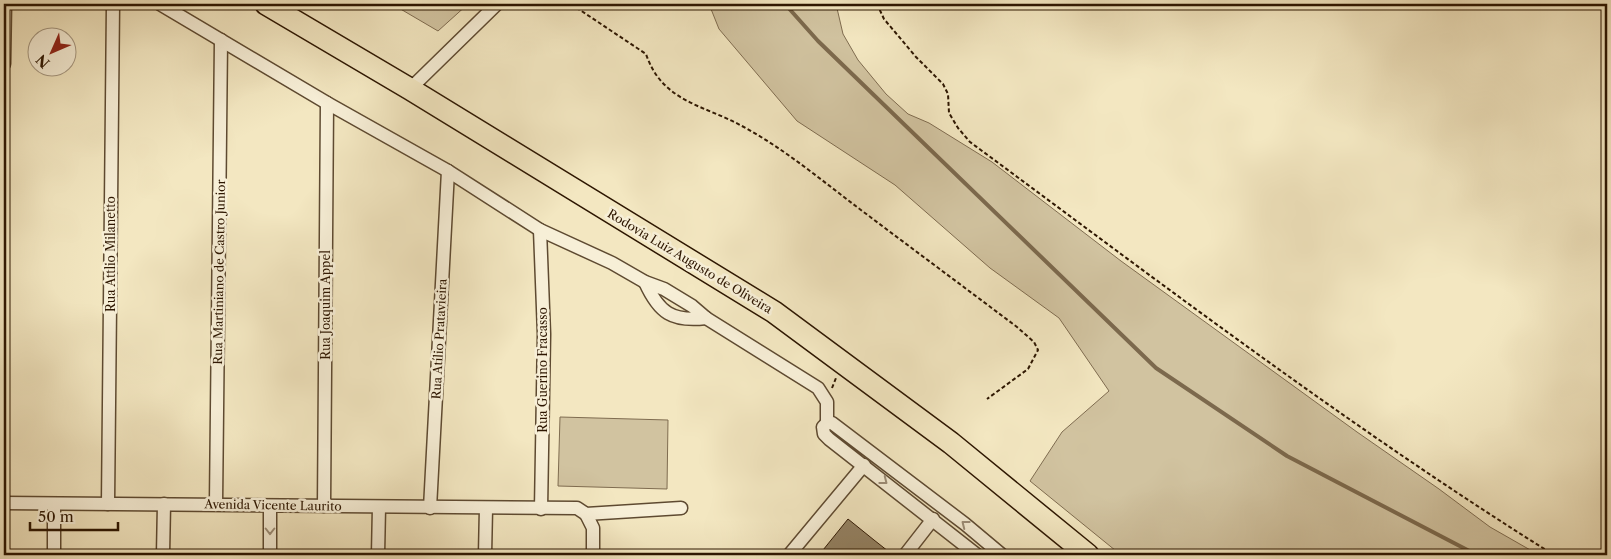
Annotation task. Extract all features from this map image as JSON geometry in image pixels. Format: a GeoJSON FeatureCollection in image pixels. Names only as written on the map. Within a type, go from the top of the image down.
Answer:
{"type":"FeatureCollection","features":[{"type":"Feature","properties":{"kind":"highway","name":"Rodovia Luiz Augusto de Oliveira"},"geometry":{"type":"LineString","coordinates":[[266,4],[410,89],[774,312],[951,443],[1088,555]]}},
{"type":"Feature","properties":{"kind":"street"},"geometry":{"type":"LineString","coordinates":[[4,64],[5,4]]}},
{"type":"Feature","properties":{"kind":"street","name":"Rua Attlio Milanetto"},"geometry":{"type":"LineString","coordinates":[[108,504],[112,4]]}},
{"type":"Feature","properties":{"kind":"street"},"geometry":{"type":"LineString","coordinates":[[160,4],[327,103],[448,171],[540,230],[612,263],[685,302],[706,318],[818,388],[827,402],[824,434],[977,555]]}},
{"type":"Feature","properties":{"kind":"street"},"geometry":{"type":"LineString","coordinates":[[410,89],[497,4]]}},
{"type":"Feature","properties":{"kind":"street","name":"Rua Martiniano de Castro Junior"},"geometry":{"type":"LineString","coordinates":[[216,504],[221,40]]}},
{"type":"Feature","properties":{"kind":"street","name":"Rua Joaquim Appel"},"geometry":{"type":"LineString","coordinates":[[324,506],[327,103]]}},
{"type":"Feature","properties":{"kind":"street","name":"Rua Atílio Pratavieira"},"geometry":{"type":"LineString","coordinates":[[430,508],[448,171]]}},
{"type":"Feature","properties":{"kind":"street","name":"Rua Guerino Fracasso"},"geometry":{"type":"LineString","coordinates":[[540,230],[544,334],[541,509]]}},
{"type":"Feature","properties":{"kind":"street"},"geometry":{"type":"LineString","coordinates":[[646,282],[652,296],[674,318],[690,320],[706,318]]}},
{"type":"Feature","properties":{"kind":"street"},"geometry":{"type":"LineString","coordinates":[[826,423],[832,422],[966,524],[1002,555]]}},
{"type":"Feature","properties":{"kind":"street"},"geometry":{"type":"LineString","coordinates":[[789,555],[864,465]]}},
{"type":"Feature","properties":{"kind":"street","name":"Avenida Vicente Laurito"},"geometry":{"type":"LineString","coordinates":[[4,503],[577,508],[586,514],[681,508]]}},
{"type":"Feature","properties":{"kind":"street"},"geometry":{"type":"LineString","coordinates":[[54,504],[54,555]]}},
{"type":"Feature","properties":{"kind":"street"},"geometry":{"type":"LineString","coordinates":[[163,555],[164,504]]}},
{"type":"Feature","properties":{"kind":"street"},"geometry":{"type":"LineString","coordinates":[[270,506],[270,555]]}},
{"type":"Feature","properties":{"kind":"street"},"geometry":{"type":"LineString","coordinates":[[378,555],[379,507]]}},
{"type":"Feature","properties":{"kind":"street"},"geometry":{"type":"LineString","coordinates":[[485,555],[486,508]]}},
{"type":"Feature","properties":{"kind":"street"},"geometry":{"type":"LineString","coordinates":[[586,514],[593,528],[593,555]]}},
{"type":"Feature","properties":{"kind":"street"},"geometry":{"type":"LineString","coordinates":[[905,555],[933,519]]}},
{"type":"Feature","properties":{"kind":"path"},"geometry":{"type":"LineString","coordinates":[[571,4],[646,54],[650,68],[660,81],[685,101],[742,126],[798,162],[1018,327],[1034,342],[1038,350],[1028,369],[987,399]]}},
{"type":"Feature","properties":{"kind":"path"},"geometry":{"type":"LineString","coordinates":[[877,4],[884,19],[916,57],[943,84],[948,94],[949,113],[958,128],[970,142],[1339,412],[1496,519],[1554,555]]}},
{"type":"Feature","properties":{"kind":"path"},"geometry":{"type":"LineString","coordinates":[[827,402],[838,374],[837,360]]}},
{"type":"Feature","properties":{"kind":"shaded area"},"geometry":{"type":"Polygon","coordinates":[[[392,4],[468,4],[438,31],[392,4]]]}},
{"type":"Feature","properties":{"kind":"shaded area"},"geometry":{"type":"Polygon","coordinates":[[[709,4],[836,4],[843,34],[858,60],[886,94],[908,114],[929,123],[992,162],[1121,261],[1357,432],[1490,527],[1539,555],[1121,555],[1030,481],[1062,432],[1109,391],[1059,318],[990,268],[895,185],[797,121],[719,29],[709,4]]]}},
{"type":"Feature","properties":{"kind":"shaded area"},"geometry":{"type":"Polygon","coordinates":[[[560,417],[668,420],[667,489],[558,486],[560,417]]]}},
{"type":"Feature","properties":{"kind":"building"},"geometry":{"type":"Polygon","coordinates":[[[848,519],[874,540],[893,555],[819,555],[848,519]]]}},
{"type":"Feature","properties":{"kind":"waterway"},"geometry":{"type":"LineString","coordinates":[[785,4],[818,41],[1156,368],[1287,456],[1477,555]]}}]}
